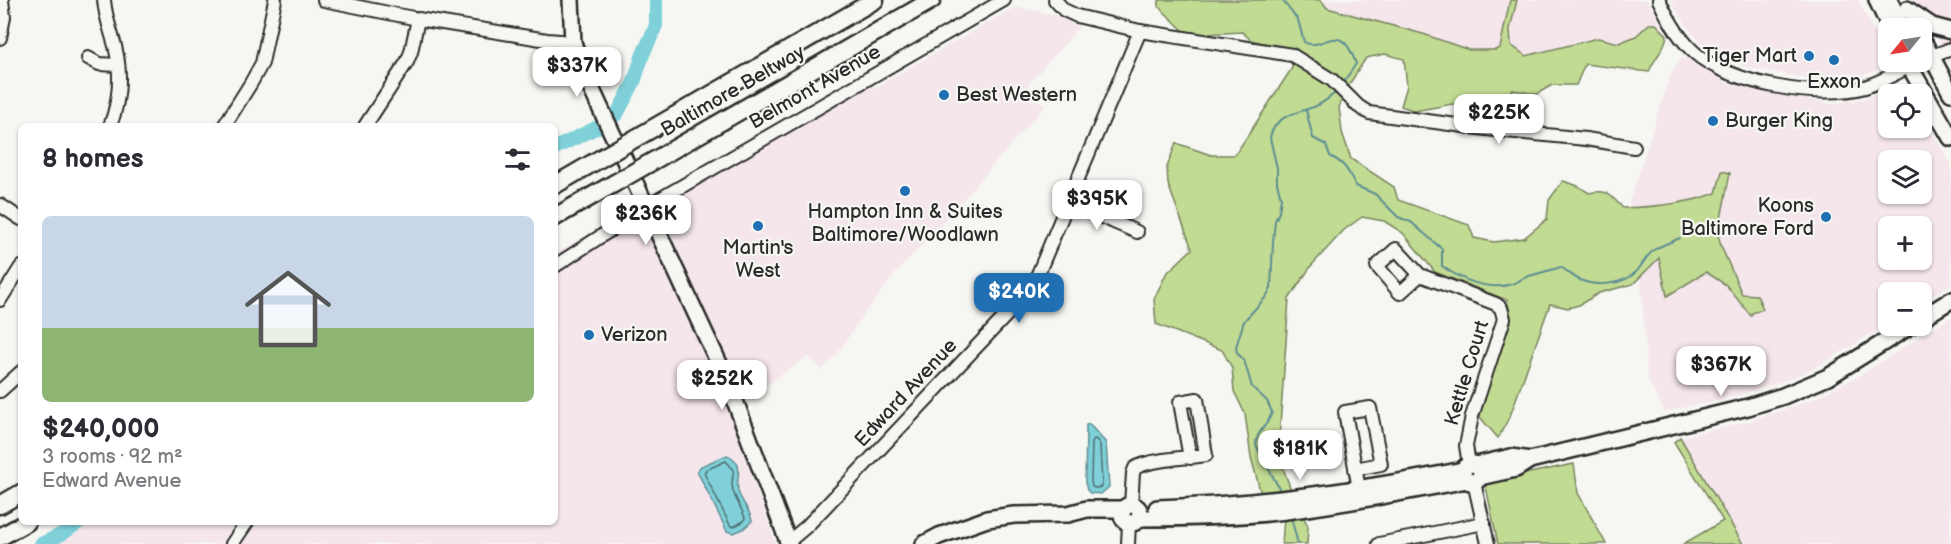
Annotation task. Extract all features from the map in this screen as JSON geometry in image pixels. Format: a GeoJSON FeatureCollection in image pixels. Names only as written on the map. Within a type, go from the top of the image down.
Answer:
{"type":"FeatureCollection","features":[{"type":"Feature","properties":{"kind":"highway","name":"Baltimore Beltway"},"geometry":{"type":"LineString","coordinates":[[558,183],[875,0]]}},
{"type":"Feature","properties":{"kind":"highway","name":"Baltimore Beltway"},"geometry":{"type":"LineString","coordinates":[[558,215],[932,0]]}},
{"type":"Feature","properties":{"kind":"highway"},"geometry":{"type":"LineString","coordinates":[[0,505],[18,495]]}},
{"type":"Feature","properties":{"kind":"highway"},"geometry":{"type":"LineString","coordinates":[[0,537],[22,525]]}},
{"type":"Feature","properties":{"kind":"main road"},"geometry":{"type":"LineString","coordinates":[[571,0],[573,42],[579,62],[729,385],[788,543]]}},
{"type":"Feature","properties":{"kind":"main road"},"geometry":{"type":"LineString","coordinates":[[1877,0],[1885,18]]}},
{"type":"Feature","properties":{"kind":"main road"},"geometry":{"type":"LineString","coordinates":[[1889,0],[1898,18]]}},
{"type":"Feature","properties":{"kind":"main road"},"geometry":{"type":"LineString","coordinates":[[1905,5],[1932,26],[1951,31]]}},
{"type":"Feature","properties":{"kind":"main road"},"geometry":{"type":"LineString","coordinates":[[1923,72],[1951,138]]}},
{"type":"Feature","properties":{"kind":"main road"},"geometry":{"type":"LineString","coordinates":[[1929,72],[1951,93]]}},
{"type":"Feature","properties":{"kind":"main road"},"geometry":{"type":"LineString","coordinates":[[1932,312],[1951,300]]}},
{"type":"Feature","properties":{"kind":"main road"},"geometry":{"type":"LineString","coordinates":[[924,544],[939,536],[987,519],[1014,515],[1068,514],[1086,519],[1239,504],[1472,473],[1516,470],[1530,460],[1748,407],[1783,396],[1828,377],[1894,336]]}},
{"type":"Feature","properties":{"kind":"main road"},"geometry":{"type":"LineString","coordinates":[[1130,514],[1196,517],[1284,511],[1379,497],[1472,473]]}},
{"type":"Feature","properties":{"kind":"street"},"geometry":{"type":"LineString","coordinates":[[0,38],[4,17],[2,0]]}},
{"type":"Feature","properties":{"kind":"street"},"geometry":{"type":"LineString","coordinates":[[104,0],[118,65],[119,93],[111,123]]}},
{"type":"Feature","properties":{"kind":"street"},"geometry":{"type":"LineString","coordinates":[[226,123],[262,63],[275,0]]}},
{"type":"Feature","properties":{"kind":"street"},"geometry":{"type":"LineString","coordinates":[[324,0],[369,4],[418,19],[547,40],[573,42]]}},
{"type":"Feature","properties":{"kind":"street","name":"Belmont Avenue"},"geometry":{"type":"LineString","coordinates":[[558,264],[646,207],[1004,0]]}},
{"type":"Feature","properties":{"kind":"street"},"geometry":{"type":"LineString","coordinates":[[1055,0],[1064,10],[1077,16],[1140,31],[1292,55],[1317,70],[1369,113],[1486,129],[1586,139],[1634,147]]}},
{"type":"Feature","properties":{"kind":"street"},"geometry":{"type":"LineString","coordinates":[[1659,0],[1683,41],[1695,53],[1710,64],[1742,78],[1815,92],[1833,92],[1866,86],[1895,72]]}},
{"type":"Feature","properties":{"kind":"street"},"geometry":{"type":"LineString","coordinates":[[367,123],[407,63],[418,19]]}},
{"type":"Feature","properties":{"kind":"street","name":"Edward Avenue"},"geometry":{"type":"LineString","coordinates":[[788,543],[807,526],[1027,293],[1043,266],[1140,31]]}},
{"type":"Feature","properties":{"kind":"street"},"geometry":{"type":"LineString","coordinates":[[1932,53],[1951,42]]}},
{"type":"Feature","properties":{"kind":"street"},"geometry":{"type":"LineString","coordinates":[[1932,56],[1951,49]]}},
{"type":"Feature","properties":{"kind":"street"},"geometry":{"type":"LineString","coordinates":[[88,58],[106,66],[118,65]]}},
{"type":"Feature","properties":{"kind":"street"},"geometry":{"type":"LineString","coordinates":[[1069,203],[1137,232]]}},
{"type":"Feature","properties":{"kind":"street"},"geometry":{"type":"LineString","coordinates":[[0,205],[18,217]]}},
{"type":"Feature","properties":{"kind":"street"},"geometry":{"type":"LineString","coordinates":[[0,300],[18,272]]}},
{"type":"Feature","properties":{"kind":"street","name":"Kettle Court"},"geometry":{"type":"LineString","coordinates":[[1420,275],[1489,301],[1501,308],[1504,314],[1472,417],[1466,446],[1472,473]]}},
{"type":"Feature","properties":{"kind":"street"},"geometry":{"type":"LineString","coordinates":[[0,392],[18,375]]}},
{"type":"Feature","properties":{"kind":"street"},"geometry":{"type":"LineString","coordinates":[[1355,469],[1381,464],[1370,408],[1345,412],[1355,469],[1359,489]]}},
{"type":"Feature","properties":{"kind":"street"},"geometry":{"type":"LineString","coordinates":[[1128,544],[1135,468],[1143,464],[1190,458]]}},
{"type":"Feature","properties":{"kind":"street"},"geometry":{"type":"LineString","coordinates":[[1472,473],[1488,544]]}},
{"type":"Feature","properties":{"kind":"street"},"geometry":{"type":"LineString","coordinates":[[1379,544],[1484,523]]}},
{"type":"Feature","properties":{"kind":"street"},"geometry":{"type":"LineString","coordinates":[[232,544],[245,525]]}},
{"type":"Feature","properties":{"kind":"shaded area"},"geometry":{"type":"Polygon","coordinates":[[[1262,0],[1647,0],[1667,35],[1666,42],[1649,72],[1299,26],[1262,0]]]}},
{"type":"Feature","properties":{"kind":"shaded area"},"geometry":{"type":"Polygon","coordinates":[[[1670,0],[1858,0],[1878,40],[1878,70],[1845,80],[1831,81],[1746,67],[1728,60],[1703,44],[1691,32],[1670,0]]]}},
{"type":"Feature","properties":{"kind":"shaded area"},"geometry":{"type":"Polygon","coordinates":[[[1916,0],[1951,0],[1951,68],[1932,28],[1932,18],[1926,18],[1916,0]]]}},
{"type":"Feature","properties":{"kind":"shaded area"},"geometry":{"type":"Polygon","coordinates":[[[1015,7],[1060,16],[1079,27],[1025,89],[1045,106],[896,273],[836,355],[822,370],[808,356],[745,400],[663,221],[668,203],[872,85],[874,88],[1015,7]]]}},
{"type":"Feature","properties":{"kind":"shaded area"},"geometry":{"type":"Polygon","coordinates":[[[1688,58],[1720,79],[1737,86],[1832,104],[1864,99],[1878,93],[1878,138],[1932,138],[1932,133],[1951,164],[1951,284],[1932,296],[1932,282],[1878,282],[1878,330],[1820,365],[1789,379],[1743,394],[1665,412],[1648,381],[1637,225],[1625,216],[1670,76],[1680,59],[1688,58]]]}},
{"type":"Feature","properties":{"kind":"shaded area"},"geometry":{"type":"Polygon","coordinates":[[[637,206],[713,367],[776,544],[53,544],[86,525],[558,525],[558,252],[637,206]]]}},
{"type":"Feature","properties":{"kind":"shaded area"},"geometry":{"type":"Polygon","coordinates":[[[1951,317],[1950,544],[1743,544],[1680,437],[1750,421],[1813,399],[1862,374],[1921,336],[1932,336],[1932,329],[1951,317]]]}},
{"type":"Feature","properties":{"kind":"green space"},"geometry":{"type":"Polygon","coordinates":[[[1159,0],[1321,0],[1327,8],[1423,34],[1469,50],[1495,50],[1500,48],[1510,0],[1517,0],[1510,29],[1511,45],[1526,56],[1598,38],[1619,43],[1636,36],[1649,24],[1656,24],[1667,35],[1649,72],[1585,64],[1576,85],[1552,85],[1537,94],[1512,90],[1513,117],[1484,108],[1452,104],[1415,111],[1401,106],[1407,86],[1404,59],[1385,54],[1366,58],[1350,83],[1339,107],[1342,132],[1351,159],[1394,187],[1398,200],[1469,225],[1474,238],[1494,242],[1524,238],[1547,219],[1549,200],[1563,181],[1589,193],[1608,194],[1623,208],[1635,208],[1682,202],[1716,193],[1722,171],[1730,173],[1718,234],[1742,294],[1757,295],[1763,309],[1752,313],[1751,316],[1726,285],[1706,272],[1667,296],[1659,258],[1633,284],[1599,293],[1579,305],[1568,308],[1550,304],[1510,416],[1498,438],[1479,416],[1511,316],[1507,300],[1435,272],[1403,233],[1384,221],[1362,217],[1344,230],[1311,266],[1289,299],[1278,454],[1291,490],[1261,494],[1251,457],[1245,414],[1234,391],[1232,368],[1222,350],[1156,324],[1154,299],[1166,274],[1192,249],[1168,184],[1167,167],[1176,143],[1211,155],[1235,155],[1292,68],[1291,50],[1251,40],[1242,32],[1188,35],[1159,7],[1159,0]]]}},
{"type":"Feature","properties":{"kind":"green space"},"geometry":{"type":"Polygon","coordinates":[[[1680,437],[1743,544],[1683,544],[1723,521],[1674,442],[1680,437]]]}},
{"type":"Feature","properties":{"kind":"green space"},"geometry":{"type":"Polygon","coordinates":[[[1574,464],[1578,493],[1606,544],[1498,544],[1485,482],[1574,464]]]}},
{"type":"Feature","properties":{"kind":"green space"},"geometry":{"type":"Polygon","coordinates":[[[1303,516],[1308,526],[1307,544],[1282,544],[1284,518],[1303,516]]]}},
{"type":"Feature","properties":{"kind":"water"},"geometry":{"type":"Polygon","coordinates":[[[1089,424],[1106,443],[1109,487],[1101,494],[1090,493],[1085,482],[1086,425],[1089,424]]]}},
{"type":"Feature","properties":{"kind":"water"},"geometry":{"type":"Polygon","coordinates":[[[727,455],[737,463],[739,494],[752,521],[734,533],[727,531],[697,471],[701,466],[727,455]]]}},
{"type":"Feature","properties":{"kind":"waterway"},"geometry":{"type":"LineString","coordinates":[[558,147],[600,126],[617,114],[634,82],[656,25],[656,0]]}},
{"type":"Feature","properties":{"kind":"waterway"},"geometry":{"type":"LineString","coordinates":[[1282,0],[1298,20],[1304,42],[1311,44],[1338,39],[1344,42],[1350,50],[1356,64],[1343,83]]}},
{"type":"Feature","properties":{"kind":"waterway"},"geometry":{"type":"LineString","coordinates":[[1279,488],[1256,445],[1258,436],[1272,412],[1267,401],[1252,387],[1244,360],[1237,353],[1236,347],[1244,321],[1266,297],[1271,288],[1275,221],[1281,198],[1270,138],[1272,130],[1287,116],[1314,107],[1338,90]]}},
{"type":"Feature","properties":{"kind":"waterway"},"geometry":{"type":"LineString","coordinates":[[1306,110],[1313,138],[1326,145],[1330,156],[1343,165],[1356,186],[1375,194],[1398,217],[1411,222],[1442,249],[1442,266],[1475,283],[1503,286],[1561,267],[1580,280],[1594,284],[1617,282],[1637,271],[1654,250],[1680,238]]}},
{"type":"Feature","properties":{"kind":"waterway"},"geometry":{"type":"LineString","coordinates":[[1292,521],[1298,544]]}},
{"type":"Feature","properties":{"kind":"waterway"},"geometry":{"type":"LineString","coordinates":[[41,544],[75,525]]}},
{"type":"Feature","properties":{"kind":"place","name":"Tiger Mart"},"geometry":{"type":"Point","coordinates":[1809,56]}},
{"type":"Feature","properties":{"kind":"place","name":"Exxon"},"geometry":{"type":"Point","coordinates":[1834,60]}},
{"type":"Feature","properties":{"kind":"place","name":"Best Western"},"geometry":{"type":"Point","coordinates":[944,95]}},
{"type":"Feature","properties":{"kind":"place","name":"Burger King"},"geometry":{"type":"Point","coordinates":[1713,121]}},
{"type":"Feature","properties":{"kind":"place","name":"Hampton Inn & Suites Baltimore/Woodlawn"},"geometry":{"type":"Point","coordinates":[905,191]}},
{"type":"Feature","properties":{"kind":"place","name":"Koons Baltimore Ford"},"geometry":{"type":"Point","coordinates":[1826,217]}},
{"type":"Feature","properties":{"kind":"place","name":"Martin's West"},"geometry":{"type":"Point","coordinates":[758,226]}},
{"type":"Feature","properties":{"kind":"place","name":"Verizon"},"geometry":{"type":"Point","coordinates":[589,335]}}]}
